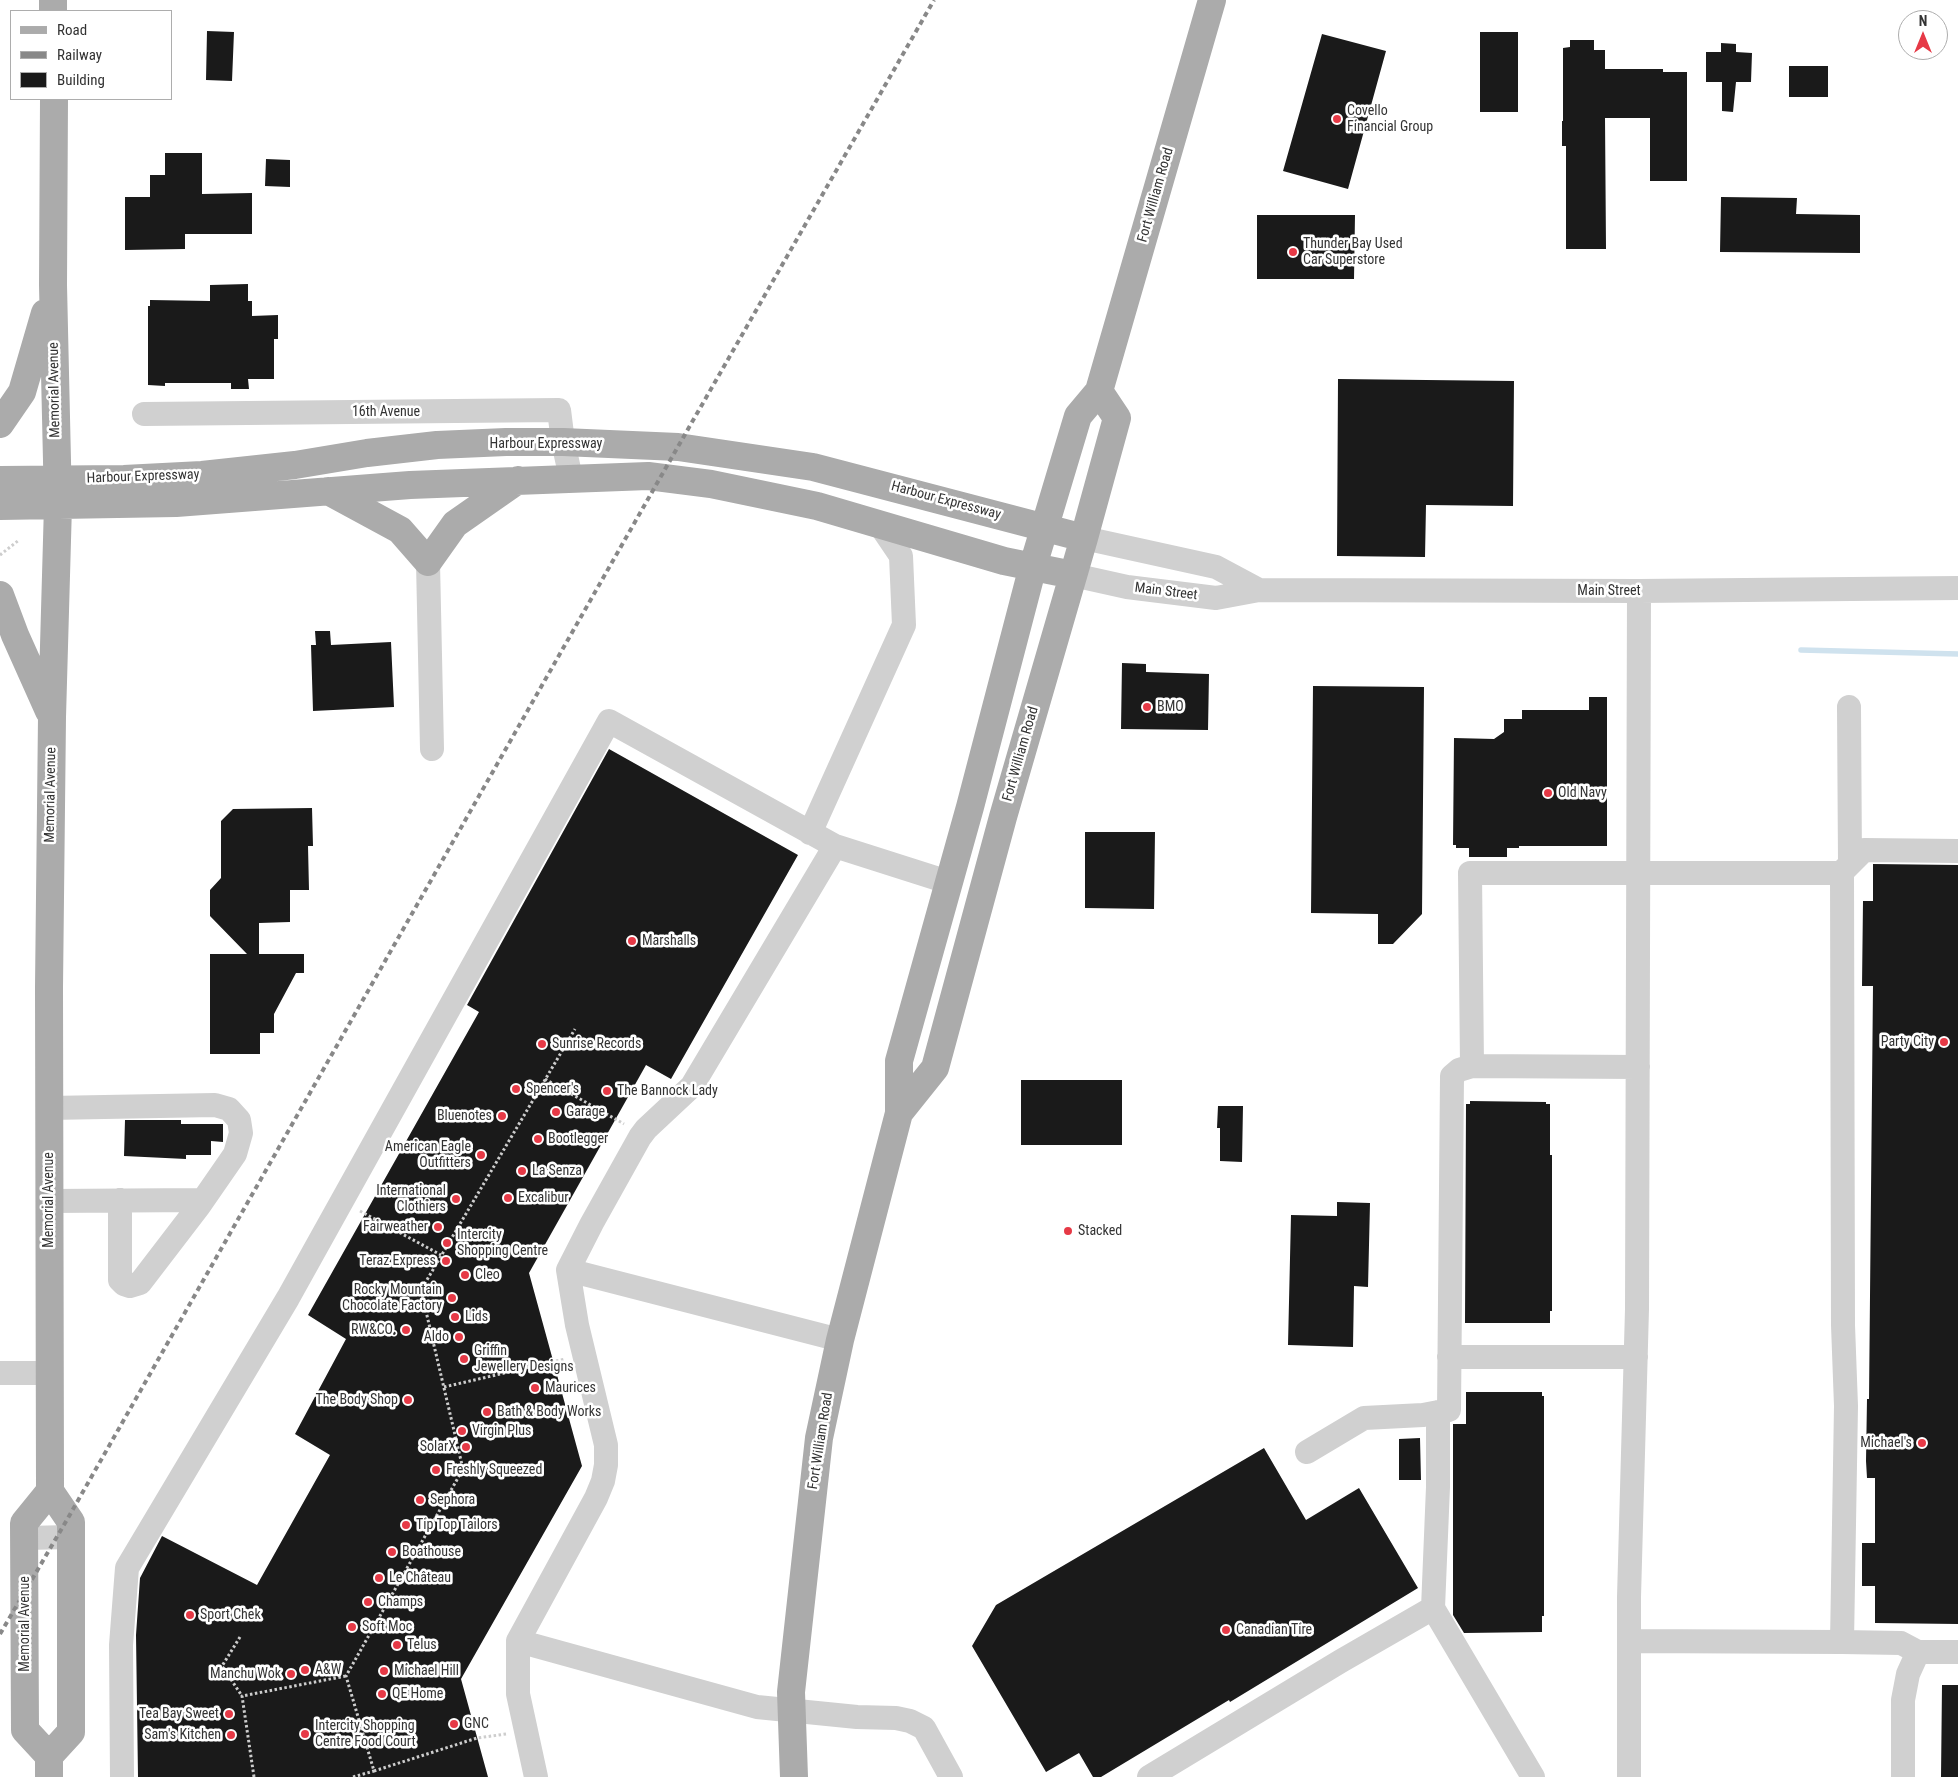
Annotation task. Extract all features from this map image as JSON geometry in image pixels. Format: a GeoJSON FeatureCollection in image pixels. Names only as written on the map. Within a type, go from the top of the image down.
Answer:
{"type":"FeatureCollection","features":[{"type":"Feature","properties":{"kind":"main road","name":"Fort William Road"},"geometry":{"type":"LineString","coordinates":[[794,1777],[791,1692],[819,1438],[840,1340],[899,1113],[898,1061],[1005,679],[1033,566],[1078,416],[1100,391],[1212,0]]}},
{"type":"Feature","properties":{"kind":"main road","name":"Memorial Avenue"},"geometry":{"type":"LineString","coordinates":[[50,1491],[24,1524],[25,1730],[49,1766],[71,1732],[71,1522],[50,1491],[49,1108],[52,717],[57,492],[53,285],[54,100]]}},
{"type":"Feature","properties":{"kind":"main road"},"geometry":{"type":"LineString","coordinates":[[0,424],[22,392],[53,285]]}},
{"type":"Feature","properties":{"kind":"main road","name":"Fort William Road"},"geometry":{"type":"LineString","coordinates":[[899,1113],[935,1068],[1006,808],[1084,538],[1117,418],[1100,391]]}},
{"type":"Feature","properties":{"kind":"main road","name":"Harbour Expressway"},"geometry":{"type":"LineString","coordinates":[[0,506],[57,492],[124,479],[295,465],[438,445],[563,442],[678,447],[813,467],[1084,538]]}},
{"type":"Feature","properties":{"kind":"main road","name":"Harbour Expressway"},"geometry":{"type":"LineString","coordinates":[[0,480],[57,492],[176,503],[410,484],[648,476],[711,484],[817,506],[1004,560],[1073,575]]}},
{"type":"Feature","properties":{"kind":"main road"},"geometry":{"type":"LineString","coordinates":[[328,491],[400,530],[428,562],[455,524],[518,480]]}},
{"type":"Feature","properties":{"kind":"main road"},"geometry":{"type":"LineString","coordinates":[[0,595],[15,635],[52,717]]}},
{"type":"Feature","properties":{"kind":"street","name":"16th Avenue"},"geometry":{"type":"LineString","coordinates":[[144,414],[559,410],[563,442],[571,478]]}},
{"type":"Feature","properties":{"kind":"street"},"geometry":{"type":"LineString","coordinates":[[810,833],[904,625],[901,556],[880,525]]}},
{"type":"Feature","properties":{"kind":"street","name":"Main Street"},"geometry":{"type":"LineString","coordinates":[[1084,538],[1216,567],[1260,590]]}},
{"type":"Feature","properties":{"kind":"street"},"geometry":{"type":"LineString","coordinates":[[428,562],[432,749]]}},
{"type":"Feature","properties":{"kind":"street","name":"Main Street"},"geometry":{"type":"LineString","coordinates":[[1073,575],[1127,587],[1216,598],[1260,590],[1639,591],[1958,588]]}},
{"type":"Feature","properties":{"kind":"street"},"geometry":{"type":"LineString","coordinates":[[1629,1777],[1629,1642],[1636,1357],[1639,591]]}},
{"type":"Feature","properties":{"kind":"street"},"geometry":{"type":"LineString","coordinates":[[1842,1642],[1846,1406],[1843,1325],[1849,707]]}},
{"type":"Feature","properties":{"kind":"street"},"geometry":{"type":"LineString","coordinates":[[122,1777],[121,1645],[127,1568],[288,1298],[609,721],[836,846],[948,882]]}},
{"type":"Feature","properties":{"kind":"street"},"geometry":{"type":"LineString","coordinates":[[536,1777],[518,1694],[518,1641],[596,1498],[603,1481],[606,1446],[584,1354],[568,1270],[640,1137],[646,1128],[692,1086],[836,846]]}},
{"type":"Feature","properties":{"kind":"street"},"geometry":{"type":"LineString","coordinates":[[1472,1066],[1470,873],[1638,873],[1846,868],[1864,850],[1958,851]]}},
{"type":"Feature","properties":{"kind":"street"},"geometry":{"type":"LineString","coordinates":[[1307,1452],[1364,1418],[1423,1415],[1449,1410],[1452,1076],[1459,1070],[1472,1066],[1638,1067]]}},
{"type":"Feature","properties":{"kind":"street"},"geometry":{"type":"LineString","coordinates":[[49,1108],[215,1105],[229,1109],[239,1120],[241,1133],[235,1154],[140,1283],[130,1286],[120,1280],[120,1200]]}},
{"type":"Feature","properties":{"kind":"street"},"geometry":{"type":"LineString","coordinates":[[50,1201],[202,1200]]}},
{"type":"Feature","properties":{"kind":"street"},"geometry":{"type":"LineString","coordinates":[[568,1270],[840,1340]]}},
{"type":"Feature","properties":{"kind":"street"},"geometry":{"type":"LineString","coordinates":[[1449,1357],[1636,1357]]}},
{"type":"Feature","properties":{"kind":"street"},"geometry":{"type":"LineString","coordinates":[[0,1373],[49,1373]]}},
{"type":"Feature","properties":{"kind":"street"},"geometry":{"type":"LineString","coordinates":[[1438,1412],[1438,1487],[1433,1608],[1533,1777]]}},
{"type":"Feature","properties":{"kind":"street"},"geometry":{"type":"LineString","coordinates":[[25,1538],[71,1537]]}},
{"type":"Feature","properties":{"kind":"street"},"geometry":{"type":"LineString","coordinates":[[1149,1777],[1341,1661],[1433,1608]]}},
{"type":"Feature","properties":{"kind":"street"},"geometry":{"type":"LineString","coordinates":[[518,1641],[757,1706],[857,1717],[896,1718],[910,1721],[924,1728],[951,1777]]}},
{"type":"Feature","properties":{"kind":"street"},"geometry":{"type":"LineString","coordinates":[[1629,1642],[1901,1643],[1918,1652],[1958,1652]]}},
{"type":"Feature","properties":{"kind":"street"},"geometry":{"type":"LineString","coordinates":[[1903,1777],[1903,1700],[1908,1674],[1918,1652]]}},
{"type":"Feature","properties":{"kind":"path"},"geometry":{"type":"LineString","coordinates":[[0,555],[19,540]]}},
{"type":"Feature","properties":{"kind":"path"},"geometry":{"type":"LineString","coordinates":[[374,1771],[346,1676],[463,1469],[421,1290],[575,1029]]}},
{"type":"Feature","properties":{"kind":"path"},"geometry":{"type":"LineString","coordinates":[[545,1079],[616,1118],[640,1137]]}},
{"type":"Feature","properties":{"kind":"path"},"geometry":{"type":"LineString","coordinates":[[341,1202],[441,1255]]}},
{"type":"Feature","properties":{"kind":"path"},"geometry":{"type":"LineString","coordinates":[[444,1387],[584,1354]]}},
{"type":"Feature","properties":{"kind":"path"},"geometry":{"type":"LineString","coordinates":[[240,1637],[222,1666],[242,1696],[254,1777]]}},
{"type":"Feature","properties":{"kind":"path"},"geometry":{"type":"LineString","coordinates":[[242,1696],[346,1676]]}},
{"type":"Feature","properties":{"kind":"path"},"geometry":{"type":"LineString","coordinates":[[354,1777],[477,1738],[526,1731]]}},
{"type":"Feature","properties":{"kind":"building"},"geometry":{"type":"Polygon","coordinates":[[[207,31],[234,32],[232,81],[206,80],[207,31]]]}},
{"type":"Feature","properties":{"kind":"building"},"geometry":{"type":"Polygon","coordinates":[[[1480,32],[1518,32],[1518,112],[1480,112],[1480,32]]]}},
{"type":"Feature","properties":{"kind":"building"},"geometry":{"type":"Polygon","coordinates":[[[1322,34],[1386,51],[1348,189],[1283,171],[1322,34]]]}},
{"type":"Feature","properties":{"kind":"building"},"geometry":{"type":"Polygon","coordinates":[[[1570,40],[1594,40],[1594,50],[1605,50],[1605,69],[1663,69],[1663,72],[1687,72],[1687,181],[1650,181],[1650,118],[1605,118],[1606,249],[1566,249],[1566,146],[1562,146],[1563,48],[1570,47],[1570,40]]]}},
{"type":"Feature","properties":{"kind":"building"},"geometry":{"type":"Polygon","coordinates":[[[1721,43],[1736,44],[1736,52],[1752,53],[1751,82],[1736,82],[1733,112],[1722,111],[1722,82],[1706,82],[1706,52],[1721,52],[1721,43]]]}},
{"type":"Feature","properties":{"kind":"building"},"geometry":{"type":"Polygon","coordinates":[[[1789,66],[1828,66],[1828,97],[1789,97],[1789,66]]]}},
{"type":"Feature","properties":{"kind":"building"},"geometry":{"type":"Polygon","coordinates":[[[165,153],[202,153],[202,194],[252,193],[252,234],[185,234],[185,249],[125,250],[125,197],[150,197],[150,175],[165,175],[165,153]]]}},
{"type":"Feature","properties":{"kind":"building"},"geometry":{"type":"Polygon","coordinates":[[[266,159],[290,160],[290,187],[265,186],[266,159]]]}},
{"type":"Feature","properties":{"kind":"building"},"geometry":{"type":"Polygon","coordinates":[[[1721,197],[1797,198],[1796,214],[1860,215],[1860,253],[1720,252],[1721,197]]]}},
{"type":"Feature","properties":{"kind":"building"},"geometry":{"type":"Polygon","coordinates":[[[1257,215],[1355,215],[1354,279],[1257,279],[1257,215]]]}},
{"type":"Feature","properties":{"kind":"building"},"geometry":{"type":"Polygon","coordinates":[[[248,284],[248,301],[252,301],[252,316],[278,315],[278,339],[274,339],[274,379],[248,379],[249,389],[231,389],[231,383],[165,383],[165,386],[148,385],[148,306],[150,306],[150,300],[210,301],[210,285],[248,284]]]}},
{"type":"Feature","properties":{"kind":"building"},"geometry":{"type":"Polygon","coordinates":[[[1338,379],[1514,381],[1513,506],[1426,505],[1425,557],[1337,556],[1338,379]]]}},
{"type":"Feature","properties":{"kind":"building"},"geometry":{"type":"Polygon","coordinates":[[[315,631],[330,631],[331,645],[391,642],[394,707],[313,711],[311,645],[316,645],[315,631]]]}},
{"type":"Feature","properties":{"kind":"building"},"geometry":{"type":"Polygon","coordinates":[[[1122,663],[1146,664],[1146,672],[1209,674],[1208,730],[1121,729],[1122,663]]]}},
{"type":"Feature","properties":{"kind":"building"},"geometry":{"type":"Polygon","coordinates":[[[1313,686],[1424,687],[1422,914],[1393,944],[1378,944],[1378,914],[1311,913],[1313,686]]]}},
{"type":"Feature","properties":{"kind":"building"},"geometry":{"type":"Polygon","coordinates":[[[1589,697],[1607,697],[1607,846],[1519,846],[1519,848],[1507,848],[1507,857],[1469,857],[1469,848],[1456,848],[1456,845],[1453,845],[1454,738],[1494,739],[1504,732],[1504,719],[1522,719],[1522,710],[1589,710],[1589,697]]]}},
{"type":"Feature","properties":{"kind":"building","name":"Intercity Shopping Centre"},"geometry":{"type":"Polygon","coordinates":[[[609,749],[798,855],[671,1079],[646,1065],[529,1273],[582,1466],[461,1679],[488,1777],[138,1777],[136,1635],[140,1578],[162,1536],[257,1585],[330,1455],[295,1434],[346,1339],[308,1315],[479,1012],[467,1005],[609,749]]]}},
{"type":"Feature","properties":{"kind":"building"},"geometry":{"type":"Polygon","coordinates":[[[312,808],[313,846],[308,846],[309,890],[290,890],[290,922],[259,923],[259,954],[304,954],[304,973],[296,973],[274,1014],[274,1033],[260,1033],[260,1054],[210,1054],[210,954],[247,954],[210,916],[210,890],[221,878],[221,821],[233,809],[312,808]]]}},
{"type":"Feature","properties":{"kind":"building"},"geometry":{"type":"Polygon","coordinates":[[[1085,832],[1155,832],[1154,909],[1085,908],[1085,832]]]}},
{"type":"Feature","properties":{"kind":"building"},"geometry":{"type":"Polygon","coordinates":[[[1873,864],[1958,865],[1958,1624],[1875,1623],[1875,1586],[1862,1586],[1862,1543],[1875,1543],[1875,1478],[1867,1478],[1866,1461],[1867,1399],[1869,1399],[1873,986],[1862,986],[1863,901],[1873,901],[1873,864]]]}},
{"type":"Feature","properties":{"kind":"building"},"geometry":{"type":"Polygon","coordinates":[[[1021,1080],[1122,1080],[1122,1145],[1021,1145],[1021,1080]]]}},
{"type":"Feature","properties":{"kind":"building"},"geometry":{"type":"Polygon","coordinates":[[[1470,1101],[1546,1102],[1546,1104],[1550,1104],[1550,1155],[1552,1155],[1552,1311],[1550,1311],[1550,1323],[1465,1323],[1466,1104],[1470,1104],[1470,1101]]]}},
{"type":"Feature","properties":{"kind":"building"},"geometry":{"type":"Polygon","coordinates":[[[1218,1106],[1243,1106],[1242,1162],[1220,1161],[1220,1128],[1217,1128],[1218,1106]]]}},
{"type":"Feature","properties":{"kind":"building"},"geometry":{"type":"Polygon","coordinates":[[[125,1120],[181,1120],[181,1124],[223,1124],[223,1142],[211,1141],[211,1155],[186,1155],[186,1159],[124,1156],[125,1120]]]}},
{"type":"Feature","properties":{"kind":"building"},"geometry":{"type":"Polygon","coordinates":[[[1337,1202],[1370,1203],[1368,1287],[1354,1286],[1353,1347],[1288,1345],[1291,1215],[1337,1216],[1337,1202]]]}},
{"type":"Feature","properties":{"kind":"building"},"geometry":{"type":"Polygon","coordinates":[[[1466,1392],[1542,1392],[1542,1396],[1544,1396],[1544,1616],[1542,1616],[1542,1632],[1464,1633],[1453,1615],[1453,1424],[1466,1424],[1466,1392]]]}},
{"type":"Feature","properties":{"kind":"building"},"geometry":{"type":"Polygon","coordinates":[[[1420,1438],[1421,1480],[1399,1480],[1399,1439],[1420,1438]]]}},
{"type":"Feature","properties":{"kind":"building"},"geometry":{"type":"Polygon","coordinates":[[[1264,1448],[1306,1520],[1359,1488],[1418,1588],[1230,1702],[1229,1700],[1101,1777],[1093,1777],[1079,1753],[1046,1772],[972,1646],[996,1605],[1264,1448]]]}},
{"type":"Feature","properties":{"kind":"building"},"geometry":{"type":"Polygon","coordinates":[[[1942,1685],[1958,1685],[1958,1777],[1941,1777],[1942,1685]]]}},
{"type":"Feature","properties":{"kind":"waterway"},"geometry":{"type":"LineString","coordinates":[[1801,650],[1958,654]]}},
{"type":"Feature","properties":{"kind":"railway"},"geometry":{"type":"LineString","coordinates":[[0,1634],[934,0]]}},
{"type":"Feature","properties":{"kind":"place","name":"Covello Financial Group"},"geometry":{"type":"Point","coordinates":[1337,119]}},
{"type":"Feature","properties":{"kind":"place","name":"Thunder Bay Used Car Superstore"},"geometry":{"type":"Point","coordinates":[1293,252]}},
{"type":"Feature","properties":{"kind":"place","name":"BMO"},"geometry":{"type":"Point","coordinates":[1147,707]}},
{"type":"Feature","properties":{"kind":"place","name":"Old Navy"},"geometry":{"type":"Point","coordinates":[1548,793]}},
{"type":"Feature","properties":{"kind":"place","name":"Marshalls"},"geometry":{"type":"Point","coordinates":[632,941]}},
{"type":"Feature","properties":{"kind":"place","name":"Party City"},"geometry":{"type":"Point","coordinates":[1944,1042]}},
{"type":"Feature","properties":{"kind":"place","name":"Sunrise Records"},"geometry":{"type":"Point","coordinates":[542,1044]}},
{"type":"Feature","properties":{"kind":"place","name":"Spencer's"},"geometry":{"type":"Point","coordinates":[516,1089]}},
{"type":"Feature","properties":{"kind":"place","name":"The Bannock Lady"},"geometry":{"type":"Point","coordinates":[607,1091]}},
{"type":"Feature","properties":{"kind":"place","name":"Garage"},"geometry":{"type":"Point","coordinates":[556,1112]}},
{"type":"Feature","properties":{"kind":"place","name":"Bluenotes"},"geometry":{"type":"Point","coordinates":[502,1116]}},
{"type":"Feature","properties":{"kind":"place","name":"Bootlegger"},"geometry":{"type":"Point","coordinates":[538,1139]}},
{"type":"Feature","properties":{"kind":"place","name":"American Eagle Outfitters"},"geometry":{"type":"Point","coordinates":[481,1155]}},
{"type":"Feature","properties":{"kind":"place","name":"La Senza"},"geometry":{"type":"Point","coordinates":[522,1171]}},
{"type":"Feature","properties":{"kind":"place","name":"Excalibur"},"geometry":{"type":"Point","coordinates":[508,1198]}},
{"type":"Feature","properties":{"kind":"place","name":"International Clothiers"},"geometry":{"type":"Point","coordinates":[456,1199]}},
{"type":"Feature","properties":{"kind":"place","name":"Fairweather"},"geometry":{"type":"Point","coordinates":[438,1227]}},
{"type":"Feature","properties":{"kind":"place","name":"Stacked"},"geometry":{"type":"Point","coordinates":[1068,1231]}},
{"type":"Feature","properties":{"kind":"place","name":"Intercity Shopping Centre"},"geometry":{"type":"Point","coordinates":[447,1243]}},
{"type":"Feature","properties":{"kind":"place","name":"Teraz Express"},"geometry":{"type":"Point","coordinates":[446,1261]}},
{"type":"Feature","properties":{"kind":"place","name":"Cleo"},"geometry":{"type":"Point","coordinates":[465,1275]}},
{"type":"Feature","properties":{"kind":"place","name":"Rocky Mountain Chocolate Factory"},"geometry":{"type":"Point","coordinates":[452,1298]}},
{"type":"Feature","properties":{"kind":"place","name":"Lids"},"geometry":{"type":"Point","coordinates":[455,1317]}},
{"type":"Feature","properties":{"kind":"place","name":"RW&CO."},"geometry":{"type":"Point","coordinates":[406,1330]}},
{"type":"Feature","properties":{"kind":"place","name":"Aldo"},"geometry":{"type":"Point","coordinates":[459,1337]}},
{"type":"Feature","properties":{"kind":"place","name":"Griffin Jewellery Designs"},"geometry":{"type":"Point","coordinates":[464,1359]}},
{"type":"Feature","properties":{"kind":"place","name":"Maurices"},"geometry":{"type":"Point","coordinates":[535,1388]}},
{"type":"Feature","properties":{"kind":"place","name":"The Body Shop"},"geometry":{"type":"Point","coordinates":[408,1400]}},
{"type":"Feature","properties":{"kind":"place","name":"Bath & Body Works"},"geometry":{"type":"Point","coordinates":[487,1412]}},
{"type":"Feature","properties":{"kind":"place","name":"Virgin Plus"},"geometry":{"type":"Point","coordinates":[462,1431]}},
{"type":"Feature","properties":{"kind":"place","name":"Michael's"},"geometry":{"type":"Point","coordinates":[1922,1443]}},
{"type":"Feature","properties":{"kind":"place","name":"SolarX"},"geometry":{"type":"Point","coordinates":[466,1447]}},
{"type":"Feature","properties":{"kind":"place","name":"Freshly Squeezed"},"geometry":{"type":"Point","coordinates":[436,1470]}},
{"type":"Feature","properties":{"kind":"place","name":"Sephora"},"geometry":{"type":"Point","coordinates":[420,1500]}},
{"type":"Feature","properties":{"kind":"place","name":"Tip Top Tailors"},"geometry":{"type":"Point","coordinates":[406,1525]}},
{"type":"Feature","properties":{"kind":"place","name":"Boathouse"},"geometry":{"type":"Point","coordinates":[392,1552]}},
{"type":"Feature","properties":{"kind":"place","name":"Le Château"},"geometry":{"type":"Point","coordinates":[379,1578]}},
{"type":"Feature","properties":{"kind":"place","name":"Champs"},"geometry":{"type":"Point","coordinates":[368,1602]}},
{"type":"Feature","properties":{"kind":"place","name":"Sport Chek"},"geometry":{"type":"Point","coordinates":[190,1615]}},
{"type":"Feature","properties":{"kind":"place","name":"Soft Moc"},"geometry":{"type":"Point","coordinates":[352,1627]}},
{"type":"Feature","properties":{"kind":"place","name":"Canadian Tire"},"geometry":{"type":"Point","coordinates":[1226,1630]}},
{"type":"Feature","properties":{"kind":"place","name":"Telus"},"geometry":{"type":"Point","coordinates":[397,1645]}},
{"type":"Feature","properties":{"kind":"place","name":"A&W"},"geometry":{"type":"Point","coordinates":[305,1670]}},
{"type":"Feature","properties":{"kind":"place","name":"Michael Hill"},"geometry":{"type":"Point","coordinates":[384,1671]}},
{"type":"Feature","properties":{"kind":"place","name":"Manchu Wok"},"geometry":{"type":"Point","coordinates":[291,1674]}},
{"type":"Feature","properties":{"kind":"place","name":"QE Home"},"geometry":{"type":"Point","coordinates":[382,1694]}},
{"type":"Feature","properties":{"kind":"place","name":"Tea Bay Sweet"},"geometry":{"type":"Point","coordinates":[229,1714]}},
{"type":"Feature","properties":{"kind":"place","name":"GNC"},"geometry":{"type":"Point","coordinates":[454,1724]}},
{"type":"Feature","properties":{"kind":"place","name":"Intercity Shopping Centre Food Court"},"geometry":{"type":"Point","coordinates":[305,1734]}},
{"type":"Feature","properties":{"kind":"place","name":"Sam's Kitchen"},"geometry":{"type":"Point","coordinates":[231,1735]}}]}
